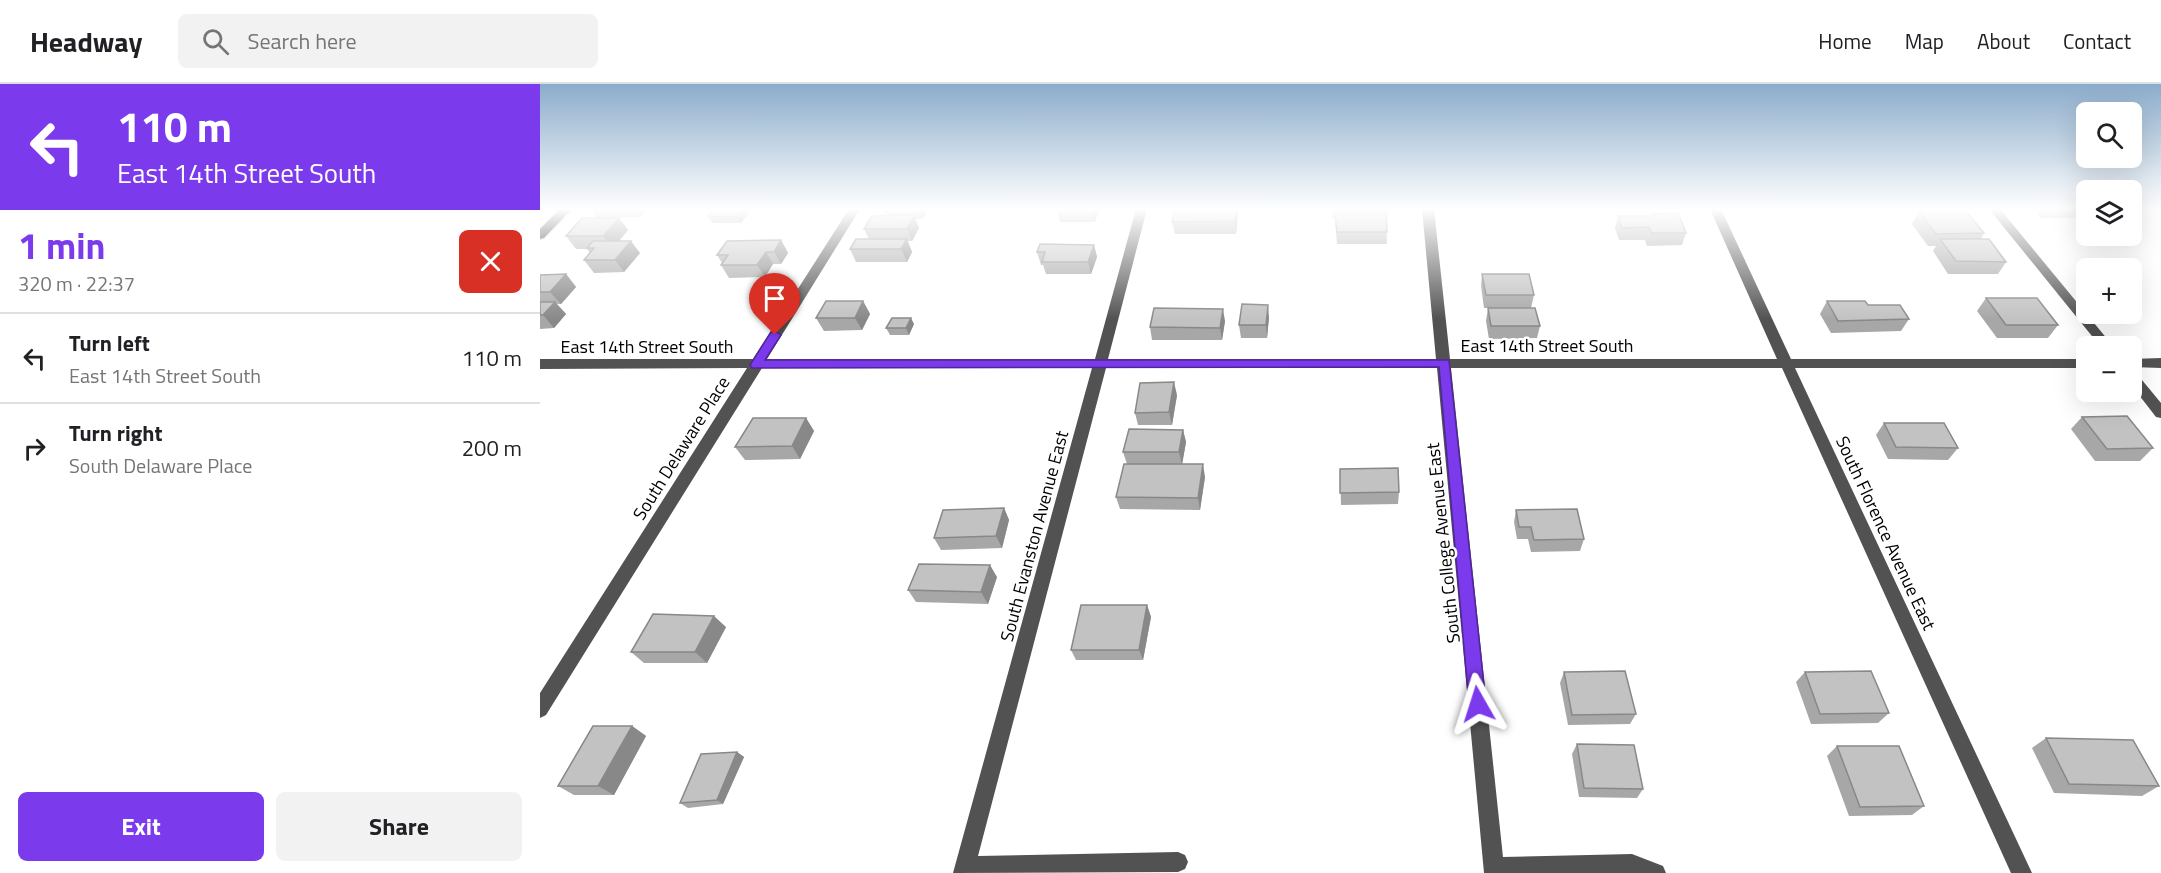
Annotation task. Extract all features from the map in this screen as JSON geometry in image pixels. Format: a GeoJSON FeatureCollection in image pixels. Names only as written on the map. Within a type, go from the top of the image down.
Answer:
{"type":"FeatureCollection","features":[{"type":"Feature","properties":{"kind":"street","name":"South Delaware Place"},"geometry":{"type":"LineString","coordinates":[[540,709],[832,246]]}},
{"type":"Feature","properties":{"kind":"street","name":"South Evanston Avenue East"},"geometry":{"type":"LineString","coordinates":[[964,870],[1132,246]]}},
{"type":"Feature","properties":{"kind":"street","name":"South College Avenue East"},"geometry":{"type":"LineString","coordinates":[[1432,246],[1494,870]]}},
{"type":"Feature","properties":{"kind":"street","name":"South Florence Avenue East"},"geometry":{"type":"LineString","coordinates":[[1732,246],[2022,873]]}},
{"type":"Feature","properties":{"kind":"street"},"geometry":{"type":"LineString","coordinates":[[2024,246],[2099,336]]}},
{"type":"Feature","properties":{"kind":"street","name":"East 14th Street South"},"geometry":{"type":"LineString","coordinates":[[540,364],[2076,363]]}},
{"type":"Feature","properties":{"kind":"street"},"geometry":{"type":"LineString","coordinates":[[2142,363],[2161,363]]}},
{"type":"Feature","properties":{"kind":"street"},"geometry":{"type":"LineString","coordinates":[[2142,389],[2161,412]]}},
{"type":"Feature","properties":{"kind":"street"},"geometry":{"type":"LineString","coordinates":[[964,870],[1049,869],[1178,862]]}},
{"type":"Feature","properties":{"kind":"street"},"geometry":{"type":"LineString","coordinates":[[1494,870],[1632,864],[1656,873]]}},
{"type":"Feature","properties":{"kind":"building"},"geometry":{"type":"Polygon","coordinates":[[[589,246],[627,246],[615,260],[584,260],[594,248],[587,248],[589,246]]]}},
{"type":"Feature","properties":{"kind":"building"},"geometry":{"type":"Polygon","coordinates":[[[724,246],[778,246],[774,252],[766,252],[757,265],[721,265],[728,255],[717,255],[724,246]]]}},
{"type":"Feature","properties":{"kind":"building"},"geometry":{"type":"Polygon","coordinates":[[[852,246],[903,246],[901,249],[850,249],[852,246]]]}},
{"type":"Feature","properties":{"kind":"building"},"geometry":{"type":"Polygon","coordinates":[[[1039,246],[1094,246],[1088,262],[1042,262],[1045,252],[1037,252],[1039,246]]]}},
{"type":"Feature","properties":{"kind":"building"},"geometry":{"type":"Polygon","coordinates":[[[1945,246],[1994,246],[2006,262],[1956,261],[1945,246]]]}},
{"type":"Feature","properties":{"kind":"building"},"geometry":{"type":"Polygon","coordinates":[[[566,274],[550,292],[540,292],[540,275],[566,274]]]}},
{"type":"Feature","properties":{"kind":"building"},"geometry":{"type":"Polygon","coordinates":[[[1482,274],[1529,274],[1534,295],[1486,295],[1482,274]]]}},
{"type":"Feature","properties":{"kind":"building"},"geometry":{"type":"Polygon","coordinates":[[[1986,298],[2037,298],[2058,325],[2006,325],[1986,298]]]}},
{"type":"Feature","properties":{"kind":"building"},"geometry":{"type":"Polygon","coordinates":[[[826,301],[863,301],[855,318],[816,318],[826,301]]]}},
{"type":"Feature","properties":{"kind":"building"},"geometry":{"type":"Polygon","coordinates":[[[1827,301],[1865,301],[1868,305],[1900,305],[1909,319],[1838,321],[1827,301]]]}},
{"type":"Feature","properties":{"kind":"building"},"geometry":{"type":"Polygon","coordinates":[[[540,302],[555,302],[543,315],[540,315],[540,302]]]}},
{"type":"Feature","properties":{"kind":"building"},"geometry":{"type":"Polygon","coordinates":[[[1242,304],[1268,305],[1266,325],[1239,325],[1242,304]]]}},
{"type":"Feature","properties":{"kind":"building"},"geometry":{"type":"Polygon","coordinates":[[[1154,308],[1223,309],[1220,328],[1150,327],[1154,308]]]}},
{"type":"Feature","properties":{"kind":"building"},"geometry":{"type":"Polygon","coordinates":[[[1488,308],[1535,308],[1540,326],[1491,326],[1488,308]]]}},
{"type":"Feature","properties":{"kind":"building"},"geometry":{"type":"Polygon","coordinates":[[[892,318],[911,318],[906,328],[886,328],[892,318]]]}},
{"type":"Feature","properties":{"kind":"building"},"geometry":{"type":"Polygon","coordinates":[[[1174,382],[1169,412],[1135,413],[1140,383],[1174,382]]]}},
{"type":"Feature","properties":{"kind":"building"},"geometry":{"type":"Polygon","coordinates":[[[2127,416],[2153,448],[2107,449],[2082,417],[2127,416]]]}},
{"type":"Feature","properties":{"kind":"building"},"geometry":{"type":"Polygon","coordinates":[[[753,418],[806,418],[792,446],[735,447],[753,418]]]}},
{"type":"Feature","properties":{"kind":"building"},"geometry":{"type":"Polygon","coordinates":[[[1884,423],[1944,423],[1958,448],[1896,447],[1884,423]]]}},
{"type":"Feature","properties":{"kind":"building"},"geometry":{"type":"Polygon","coordinates":[[[1129,429],[1183,430],[1179,452],[1123,452],[1129,429]]]}},
{"type":"Feature","properties":{"kind":"building"},"geometry":{"type":"Polygon","coordinates":[[[1124,464],[1203,464],[1198,498],[1116,497],[1124,464]]]}},
{"type":"Feature","properties":{"kind":"building"},"geometry":{"type":"Polygon","coordinates":[[[1398,468],[1399,492],[1340,493],[1340,469],[1398,468]]]}},
{"type":"Feature","properties":{"kind":"building"},"geometry":{"type":"Polygon","coordinates":[[[1004,508],[996,536],[934,538],[943,510],[1004,508]]]}},
{"type":"Feature","properties":{"kind":"building"},"geometry":{"type":"Polygon","coordinates":[[[1577,509],[1584,539],[1534,540],[1531,527],[1519,527],[1516,510],[1577,509]]]}},
{"type":"Feature","properties":{"kind":"building"},"geometry":{"type":"Polygon","coordinates":[[[919,564],[990,565],[981,592],[908,590],[919,564]]]}},
{"type":"Feature","properties":{"kind":"building"},"geometry":{"type":"Polygon","coordinates":[[[1081,605],[1147,605],[1139,650],[1071,650],[1081,605]]]}},
{"type":"Feature","properties":{"kind":"building"},"geometry":{"type":"Polygon","coordinates":[[[653,614],[714,616],[695,652],[631,652],[653,614]]]}},
{"type":"Feature","properties":{"kind":"building"},"geometry":{"type":"Polygon","coordinates":[[[1625,671],[1636,714],[1572,715],[1564,672],[1625,671]]]}},
{"type":"Feature","properties":{"kind":"building"},"geometry":{"type":"Polygon","coordinates":[[[1871,671],[1889,713],[1820,714],[1805,672],[1871,671]]]}},
{"type":"Feature","properties":{"kind":"building"},"geometry":{"type":"Polygon","coordinates":[[[593,726],[632,726],[598,786],[558,786],[593,726]]]}},
{"type":"Feature","properties":{"kind":"building"},"geometry":{"type":"Polygon","coordinates":[[[2046,738],[2133,740],[2159,786],[2069,784],[2046,738]]]}},
{"type":"Feature","properties":{"kind":"building"},"geometry":{"type":"Polygon","coordinates":[[[1577,744],[1634,745],[1643,789],[1584,788],[1577,744]]]}},
{"type":"Feature","properties":{"kind":"building"},"geometry":{"type":"Polygon","coordinates":[[[1837,746],[1899,746],[1924,806],[1860,807],[1837,746]]]}},
{"type":"Feature","properties":{"kind":"building"},"geometry":{"type":"Polygon","coordinates":[[[737,752],[717,800],[680,803],[701,754],[737,752]]]}},
{"type":"Feature","properties":{"kind":"route"},"geometry":{"type":"LineString","coordinates":[[775,335],[756,365],[1445,363],[1478,704]]}}]}
